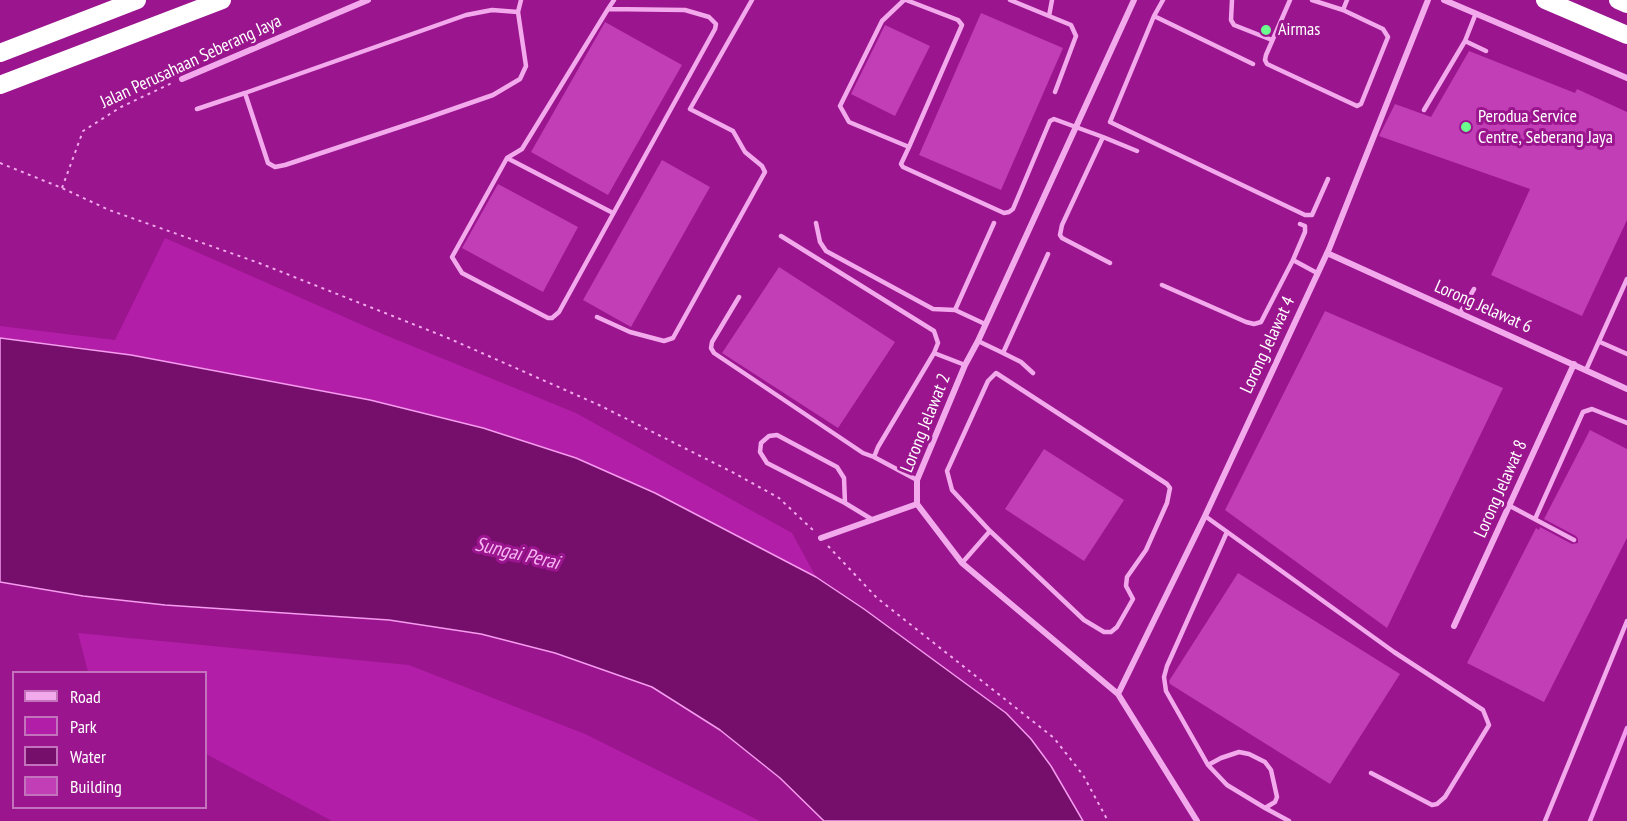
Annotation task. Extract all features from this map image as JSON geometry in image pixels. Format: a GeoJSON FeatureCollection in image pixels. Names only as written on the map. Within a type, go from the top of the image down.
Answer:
{"type":"FeatureCollection","features":[{"type":"Feature","properties":{"kind":"highway"},"geometry":{"type":"LineString","coordinates":[[0,53],[137,0]]}},
{"type":"Feature","properties":{"kind":"highway"},"geometry":{"type":"LineString","coordinates":[[1545,0],[1627,35]]}},
{"type":"Feature","properties":{"kind":"highway"},"geometry":{"type":"LineString","coordinates":[[1618,0],[1627,4]]}},
{"type":"Feature","properties":{"kind":"highway"},"geometry":{"type":"LineString","coordinates":[[0,85],[221,1]]}},
{"type":"Feature","properties":{"kind":"street","name":"Jalan Perusahaan Seberang Jaya"},"geometry":{"type":"LineString","coordinates":[[182,79],[368,0]]}},
{"type":"Feature","properties":{"kind":"street","name":"Lorong Jelawat 2"},"geometry":{"type":"LineString","coordinates":[[917,504],[917,480],[965,365],[1134,0]]}},
{"type":"Feature","properties":{"kind":"street","name":"Lorong Jelawat 4"},"geometry":{"type":"LineString","coordinates":[[1118,694],[1205,516],[1327,253],[1428,0]]}},
{"type":"Feature","properties":{"kind":"street"},"geometry":{"type":"LineString","coordinates":[[1444,0],[1627,78]]}},
{"type":"Feature","properties":{"kind":"street","name":"Lorong Jelawat 6"},"geometry":{"type":"LineString","coordinates":[[1327,253],[1627,388]]}},
{"type":"Feature","properties":{"kind":"street","name":"Lorong Jelawat 8"},"geometry":{"type":"LineString","coordinates":[[1454,626],[1574,364]]}},
{"type":"Feature","properties":{"kind":"street"},"geometry":{"type":"LineString","coordinates":[[821,538],[917,504],[962,563],[1118,694],[1197,821]]}},
{"type":"Feature","properties":{"kind":"lane"},"geometry":{"type":"LineString","coordinates":[[245,93],[268,163],[274,167],[493,95],[520,79],[526,66],[518,12],[521,0]]}},
{"type":"Feature","properties":{"kind":"lane"},"geometry":{"type":"LineString","coordinates":[[608,9],[685,10],[709,17],[716,24],[559,312],[552,318],[548,318],[462,273],[452,257],[507,158],[522,149],[608,9],[614,0]]}},
{"type":"Feature","properties":{"kind":"lane"},"geometry":{"type":"LineString","coordinates":[[597,317],[630,332],[664,341],[673,338],[765,172],[762,166],[745,152],[734,131],[690,109],[752,0]]}},
{"type":"Feature","properties":{"kind":"lane"},"geometry":{"type":"LineString","coordinates":[[909,147],[849,122],[840,106],[882,21],[905,0],[958,20],[962,25],[909,147],[901,164],[903,167],[1004,213],[1012,209],[1050,121],[1054,119],[1137,151]]}},
{"type":"Feature","properties":{"kind":"lane"},"geometry":{"type":"LineString","coordinates":[[1010,0],[1071,25],[1076,36],[1055,92]]}},
{"type":"Feature","properties":{"kind":"lane"},"geometry":{"type":"LineString","coordinates":[[1049,16],[1052,0]]}},
{"type":"Feature","properties":{"kind":"lane"},"geometry":{"type":"LineString","coordinates":[[1163,0],[1154,16],[1110,122],[1305,215],[1312,215],[1328,179]]}},
{"type":"Feature","properties":{"kind":"lane"},"geometry":{"type":"LineString","coordinates":[[1232,0],[1231,20],[1234,25],[1272,40]]}},
{"type":"Feature","properties":{"kind":"lane"},"geometry":{"type":"LineString","coordinates":[[1290,0],[1266,55],[1267,64],[1357,106],[1361,104],[1388,37],[1383,29],[1343,10],[1311,0]]}},
{"type":"Feature","properties":{"kind":"lane"},"geometry":{"type":"LineString","coordinates":[[1343,10],[1347,0]]}},
{"type":"Feature","properties":{"kind":"lane"},"geometry":{"type":"LineString","coordinates":[[197,109],[466,15],[492,10],[518,12]]}},
{"type":"Feature","properties":{"kind":"lane"},"geometry":{"type":"LineString","coordinates":[[1424,110],[1465,41],[1476,13]]}},
{"type":"Feature","properties":{"kind":"lane"},"geometry":{"type":"LineString","coordinates":[[1154,16],[1253,64]]}},
{"type":"Feature","properties":{"kind":"lane"},"geometry":{"type":"LineString","coordinates":[[1465,41],[1486,51]]}},
{"type":"Feature","properties":{"kind":"lane"},"geometry":{"type":"LineString","coordinates":[[1103,137],[1062,225],[1060,235],[1110,263]]}},
{"type":"Feature","properties":{"kind":"lane"},"geometry":{"type":"LineString","coordinates":[[507,158],[613,213]]}},
{"type":"Feature","properties":{"kind":"lane"},"geometry":{"type":"LineString","coordinates":[[816,223],[820,242],[826,251],[933,309],[955,310],[985,324]]}},
{"type":"Feature","properties":{"kind":"lane"},"geometry":{"type":"LineString","coordinates":[[955,310],[994,224]]}},
{"type":"Feature","properties":{"kind":"lane"},"geometry":{"type":"LineString","coordinates":[[1162,285],[1246,322],[1254,324],[1261,322],[1305,232],[1305,226],[1300,224]]}},
{"type":"Feature","properties":{"kind":"lane"},"geometry":{"type":"LineString","coordinates":[[781,236],[934,331],[938,343],[934,353],[874,457]]}},
{"type":"Feature","properties":{"kind":"lane"},"geometry":{"type":"LineString","coordinates":[[1004,353],[1048,254]]}},
{"type":"Feature","properties":{"kind":"lane"},"geometry":{"type":"LineString","coordinates":[[1293,260],[1317,273]]}},
{"type":"Feature","properties":{"kind":"lane"},"geometry":{"type":"LineString","coordinates":[[1586,370],[1627,279]]}},
{"type":"Feature","properties":{"kind":"lane"},"geometry":{"type":"LineString","coordinates":[[1460,313],[1474,289]]}},
{"type":"Feature","properties":{"kind":"lane"},"geometry":{"type":"LineString","coordinates":[[739,297],[712,342],[711,348],[714,353],[863,453],[917,480]]}},
{"type":"Feature","properties":{"kind":"lane"},"geometry":{"type":"LineString","coordinates":[[978,341],[1020,362],[1033,373]]}},
{"type":"Feature","properties":{"kind":"lane"},"geometry":{"type":"LineString","coordinates":[[1600,342],[1627,354]]}},
{"type":"Feature","properties":{"kind":"lane"},"geometry":{"type":"LineString","coordinates":[[934,353],[965,365]]}},
{"type":"Feature","properties":{"kind":"lane"},"geometry":{"type":"LineString","coordinates":[[996,373],[1170,488],[1167,504],[1146,550],[1127,577],[1125,585],[1133,599],[1118,627],[1111,632],[1104,632],[1084,620],[990,531],[952,490],[947,471],[988,381],[996,373]]}},
{"type":"Feature","properties":{"kind":"lane"},"geometry":{"type":"LineString","coordinates":[[1535,519],[1583,412],[1592,409],[1627,423]]}},
{"type":"Feature","properties":{"kind":"lane"},"geometry":{"type":"LineString","coordinates":[[846,503],[844,478],[837,467],[777,435],[769,436],[761,443],[760,452],[767,463],[846,503],[874,521]]}},
{"type":"Feature","properties":{"kind":"lane"},"geometry":{"type":"LineString","coordinates":[[1510,506],[1574,540]]}},
{"type":"Feature","properties":{"kind":"lane"},"geometry":{"type":"LineString","coordinates":[[1205,516],[1394,652],[1484,710],[1489,725],[1445,796],[1437,804],[1432,805],[1371,773]]}},
{"type":"Feature","properties":{"kind":"lane"},"geometry":{"type":"LineString","coordinates":[[962,563],[990,531]]}},
{"type":"Feature","properties":{"kind":"lane"},"geometry":{"type":"LineString","coordinates":[[1227,532],[1167,666],[1164,677],[1166,691],[1208,765],[1227,785],[1289,821]]}},
{"type":"Feature","properties":{"kind":"lane"},"geometry":{"type":"LineString","coordinates":[[1545,821],[1627,621]]}},
{"type":"Feature","properties":{"kind":"lane"},"geometry":{"type":"LineString","coordinates":[[1208,765],[1239,752],[1249,754],[1264,762],[1271,770],[1278,797],[1275,802],[1265,808]]}},
{"type":"Feature","properties":{"kind":"path","name":"Jalan Perusahaan Seberang Jaya"},"geometry":{"type":"LineString","coordinates":[[62,188],[83,131],[121,107],[182,79]]}},
{"type":"Feature","properties":{"kind":"path"},"geometry":{"type":"LineString","coordinates":[[0,163],[109,210],[259,263],[448,338],[599,405],[779,498],[821,538],[877,598],[1054,738],[1083,775],[1108,821]]}},
{"type":"Feature","properties":{"kind":"green space"},"geometry":{"type":"Polygon","coordinates":[[[165,238],[385,335],[576,413],[792,533],[816,577],[655,493],[576,458],[483,428],[370,400],[209,369],[80,347],[0,338],[0,326],[115,340],[165,238]]]}},
{"type":"Feature","properties":{"kind":"green space"},"geometry":{"type":"Polygon","coordinates":[[[78,633],[409,665],[585,734],[760,821],[332,821],[207,755],[207,671],[88,671],[78,633]]]}},
{"type":"Feature","properties":{"kind":"water","name":"Sungai Perai"},"geometry":{"type":"Polygon","coordinates":[[[0,338],[131,355],[370,400],[483,428],[576,458],[655,493],[816,577],[864,609],[1006,713],[1031,739],[1051,766],[1083,821],[824,821],[780,778],[720,730],[652,687],[555,653],[481,634],[389,620],[165,605],[83,596],[0,582],[0,338]]]}},
{"type":"Feature","properties":{"kind":"building"},"geometry":{"type":"Polygon","coordinates":[[[981,13],[1063,48],[1001,190],[919,155],[981,13]]]}},
{"type":"Feature","properties":{"kind":"building"},"geometry":{"type":"Polygon","coordinates":[[[605,22],[682,65],[608,195],[531,152],[605,22]]]}},
{"type":"Feature","properties":{"kind":"building"},"geometry":{"type":"Polygon","coordinates":[[[885,25],[930,46],[895,116],[851,94],[885,25]]]}},
{"type":"Feature","properties":{"kind":"building"},"geometry":{"type":"Polygon","coordinates":[[[1469,51],[1575,93],[1577,89],[1627,112],[1627,220],[1582,316],[1491,275],[1530,189],[1379,136],[1395,104],[1431,117],[1469,51]]]}},
{"type":"Feature","properties":{"kind":"building"},"geometry":{"type":"Polygon","coordinates":[[[662,160],[710,187],[631,327],[583,300],[662,160]]]}},
{"type":"Feature","properties":{"kind":"building"},"geometry":{"type":"Polygon","coordinates":[[[498,184],[578,227],[543,292],[462,248],[498,184]]]}},
{"type":"Feature","properties":{"kind":"building"},"geometry":{"type":"Polygon","coordinates":[[[779,267],[895,342],[838,428],[722,353],[779,267]]]}},
{"type":"Feature","properties":{"kind":"building"},"geometry":{"type":"Polygon","coordinates":[[[1325,311],[1503,388],[1387,628],[1225,510],[1325,311]]]}},
{"type":"Feature","properties":{"kind":"building"},"geometry":{"type":"Polygon","coordinates":[[[1590,430],[1627,449],[1627,538],[1544,702],[1467,663],[1536,528],[1539,530],[1540,527],[1572,544],[1578,543],[1576,536],[1544,519],[1590,430]]]}},
{"type":"Feature","properties":{"kind":"building"},"geometry":{"type":"Polygon","coordinates":[[[1044,449],[1124,500],[1084,561],[1005,509],[1044,449]]]}},
{"type":"Feature","properties":{"kind":"building"},"geometry":{"type":"Polygon","coordinates":[[[1238,573],[1400,674],[1330,784],[1170,684],[1169,681],[1238,573]]]}},
{"type":"Feature","properties":{"kind":"waterway"},"geometry":{"type":"LineString","coordinates":[[1590,821],[1627,728]]}},
{"type":"Feature","properties":{"kind":"place","name":"Airmas"},"geometry":{"type":"Point","coordinates":[1266,30]}},
{"type":"Feature","properties":{"kind":"place","name":"Perodua Service Centre, Seberang Jaya"},"geometry":{"type":"Point","coordinates":[1466,127]}}]}
